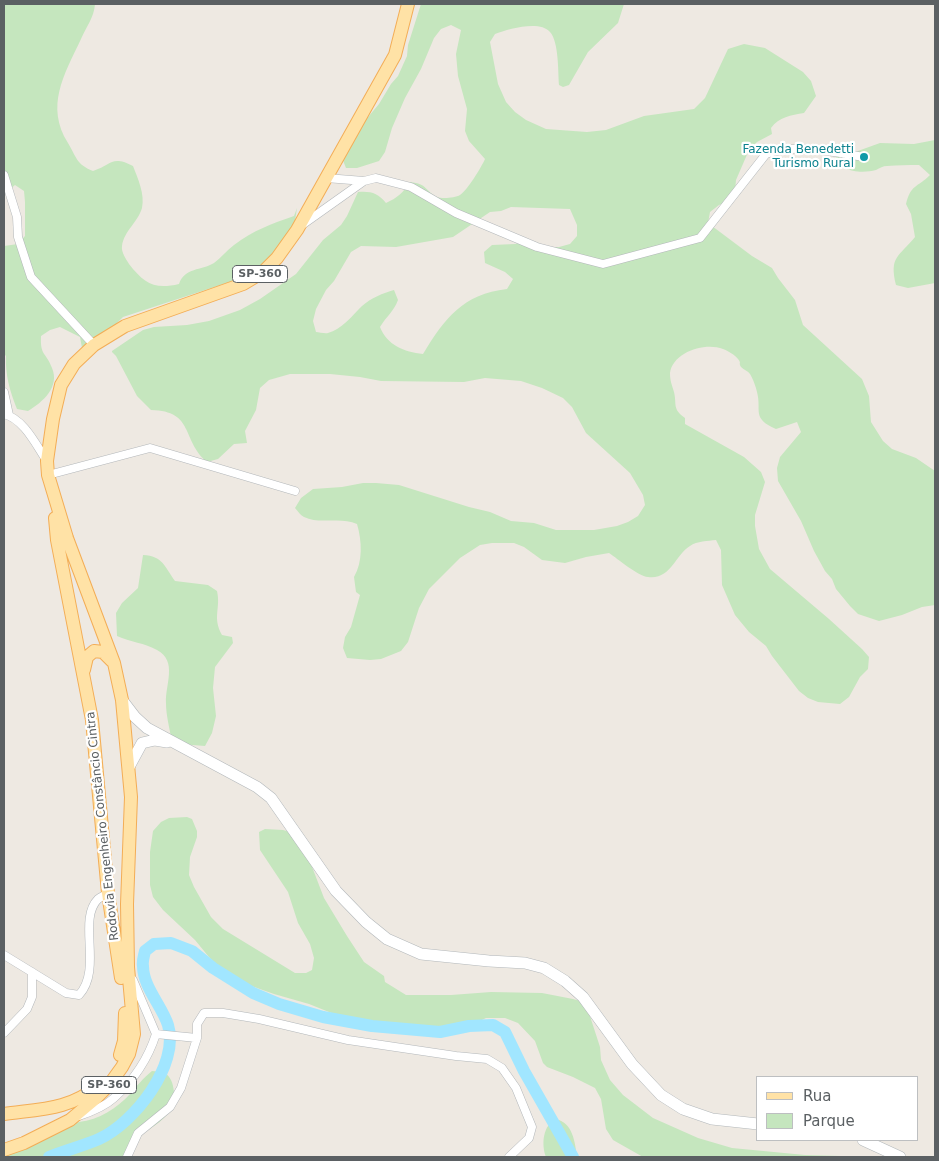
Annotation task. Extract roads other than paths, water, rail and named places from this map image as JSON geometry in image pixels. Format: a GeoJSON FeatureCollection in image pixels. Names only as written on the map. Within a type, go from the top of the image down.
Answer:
{"type":"FeatureCollection","features":[{"type":"Feature","properties":{"kind":"main road","name":"Rodovia Engenheiro Constâncio Cintra"},"geometry":{"type":"LineString","coordinates":[[4,1150],[24,1143],[70,1120],[109,1085],[122,1067],[134,1034],[128,967],[127,904],[131,797],[122,700],[114,663],[67,538],[48,475],[53,420],[61,385],[74,364],[94,345],[126,326],[250,280],[263,272],[277,258],[297,230],[395,55],[408,4]]}},
{"type":"Feature","properties":{"kind":"main road","name":"Rodovia Engenheiro Constâncio Cintra"},"geometry":{"type":"LineString","coordinates":[[7,1115],[56,1108],[82,1097],[106,1079],[120,1055],[126,1020],[108,893],[92,720],[57,540],[52,491]]}},
{"type":"Feature","properties":{"kind":"main road"},"geometry":{"type":"LineString","coordinates":[[84,672],[87,657],[94,651],[103,652],[114,663]]}},
{"type":"Feature","properties":{"kind":"main road"},"geometry":{"type":"LineString","coordinates":[[122,700],[135,717],[147,728],[257,786],[271,798],[336,891],[366,922],[387,939],[421,954],[489,962],[524,963],[544,968],[565,981],[583,997],[632,1064],[661,1095],[683,1109],[712,1119],[756,1124]]}},
{"type":"Feature","properties":{"kind":"main road"},"geometry":{"type":"LineString","coordinates":[[129,767],[142,743],[155,740],[176,744]]}},
{"type":"Feature","properties":{"kind":"main road"},"geometry":{"type":"LineString","coordinates":[[866,1141],[900,1157]]}},
{"type":"Feature","properties":{"kind":"main road"},"geometry":{"type":"LineString","coordinates":[[4,1145],[24,1143]]}},
{"type":"Feature","properties":{"kind":"street"},"geometry":{"type":"LineString","coordinates":[[326,178],[364,180],[376,178],[411,188],[456,213],[538,247],[604,264],[700,238],[766,154],[777,150],[804,148],[864,157]]}},
{"type":"Feature","properties":{"kind":"street"},"geometry":{"type":"LineString","coordinates":[[4,175],[17,217],[18,237],[31,277],[94,345]]}},
{"type":"Feature","properties":{"kind":"street"},"geometry":{"type":"LineString","coordinates":[[297,230],[364,180]]}},
{"type":"Feature","properties":{"kind":"street"},"geometry":{"type":"LineString","coordinates":[[4,392],[6,414],[20,423],[48,461]]}},
{"type":"Feature","properties":{"kind":"street"},"geometry":{"type":"LineString","coordinates":[[48,475],[150,448],[295,491]]}},
{"type":"Feature","properties":{"kind":"street"},"geometry":{"type":"LineString","coordinates":[[4,955],[66,993],[79,995],[86,988],[90,970],[90,915],[97,900],[108,893]]}},
{"type":"Feature","properties":{"kind":"street"},"geometry":{"type":"LineString","coordinates":[[128,967],[160,1034]]}},
{"type":"Feature","properties":{"kind":"street"},"geometry":{"type":"LineString","coordinates":[[4,1033],[27,1009],[32,997],[32,972]]}},
{"type":"Feature","properties":{"kind":"street"},"geometry":{"type":"LineString","coordinates":[[127,1157],[138,1133],[170,1107],[181,1088],[197,1038],[197,1024],[204,1013],[223,1013],[259,1019],[348,1040],[487,1059],[502,1068],[516,1088],[532,1127],[529,1138],[509,1157]]}},
{"type":"Feature","properties":{"kind":"street"},"geometry":{"type":"LineString","coordinates":[[160,1034],[197,1038]]}},
{"type":"Feature","properties":{"kind":"street"},"geometry":{"type":"LineString","coordinates":[[70,1120],[113,1099],[138,1071],[160,1034]]}},
{"type":"Feature","properties":{"kind":"waterway"},"geometry":{"type":"LineString","coordinates":[[49,1157],[99,1139],[113,1131],[139,1106],[161,1074],[170,1041],[168,1025],[149,989],[144,974],[143,962],[145,951],[154,944],[171,943],[192,951],[213,968],[253,993],[279,1004],[323,1017],[372,1026],[440,1032],[469,1026],[493,1025],[505,1032],[524,1071],[573,1157]]}},
{"type":"Feature","properties":{"kind":"place","name":"Fazenda Benedetti Turismo Rural"},"geometry":{"type":"Point","coordinates":[864,157]}}]}
